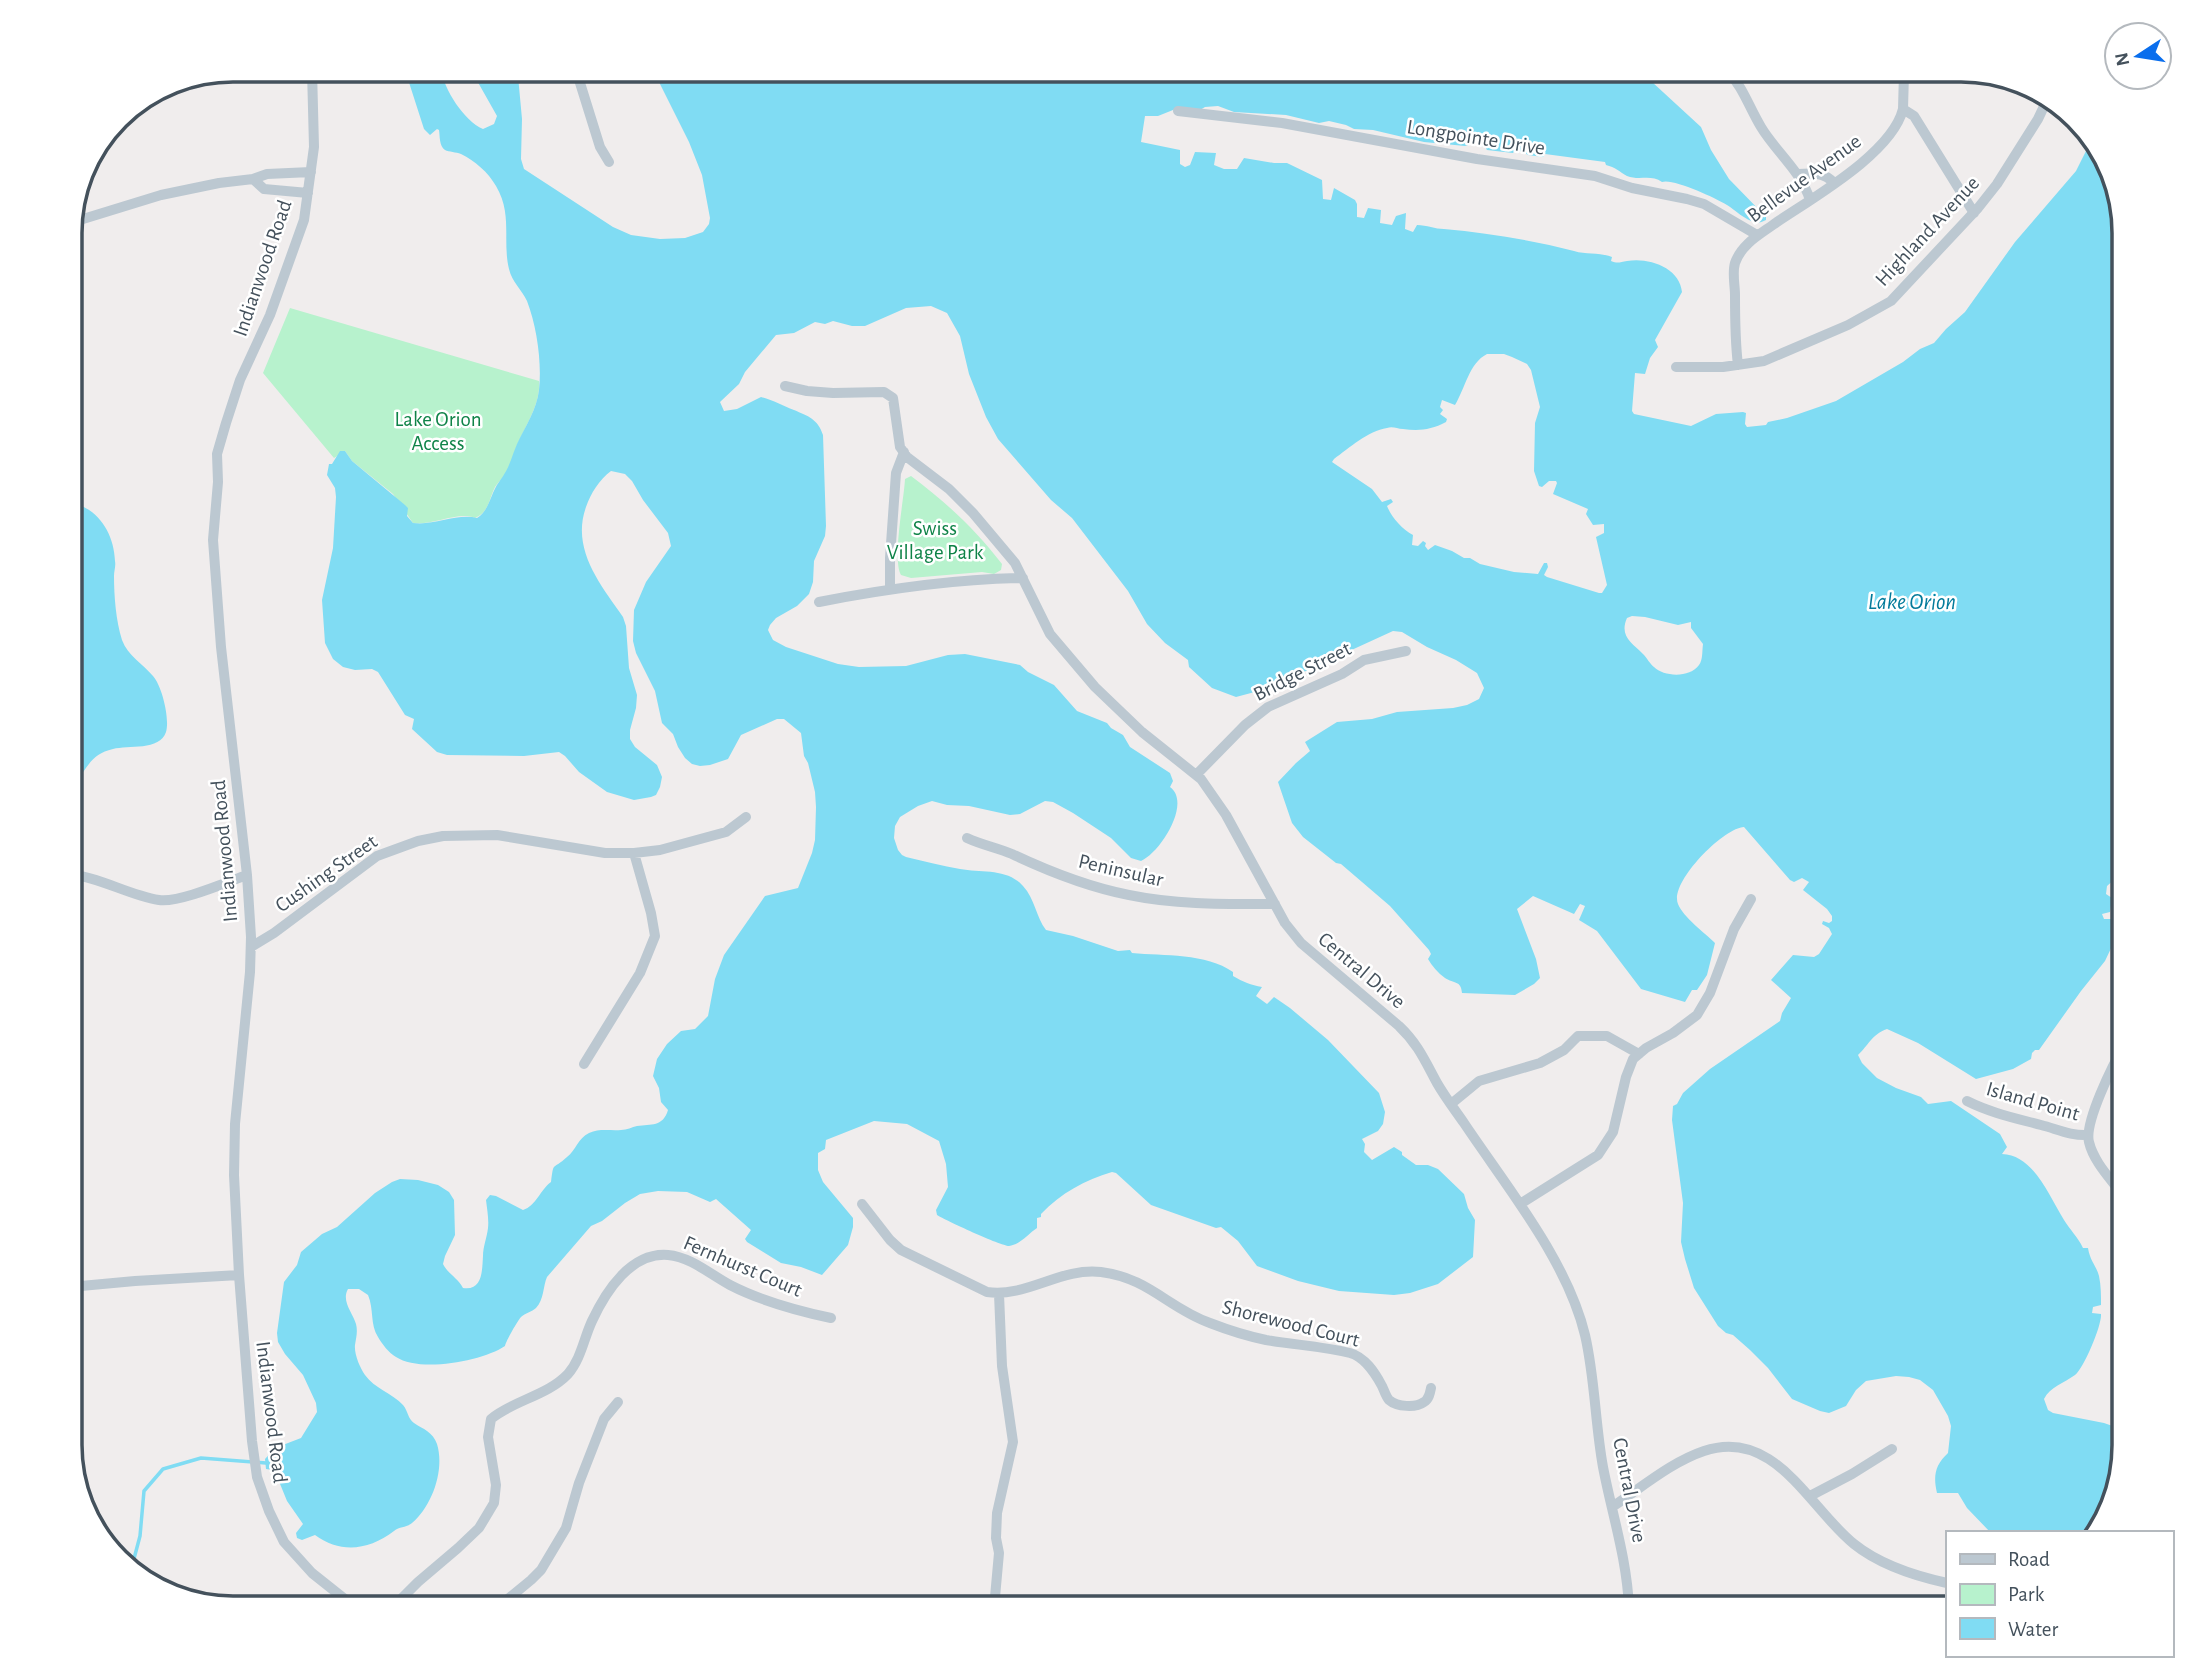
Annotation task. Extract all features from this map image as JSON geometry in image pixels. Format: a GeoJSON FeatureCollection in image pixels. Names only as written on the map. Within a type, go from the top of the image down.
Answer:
{"type":"FeatureCollection","features":[{"type":"Feature","properties":{"kind":"street"},"geometry":{"type":"LineString","coordinates":[[1737,82],[1762,128],[1798,174],[1810,200]]}},
{"type":"Feature","properties":{"kind":"street"},"geometry":{"type":"LineString","coordinates":[[1902,82],[1903,109],[1914,116],[1974,213]]}},
{"type":"Feature","properties":{"kind":"street","name":"Indianwood Road"},"geometry":{"type":"LineString","coordinates":[[312,83],[314,147],[304,220],[270,315],[240,380],[217,454],[218,482],[213,540],[221,647],[247,875],[251,947],[235,1124],[234,1175],[252,1441],[257,1477],[284,1542],[312,1573],[341,1596]]}},
{"type":"Feature","properties":{"kind":"street"},"geometry":{"type":"LineString","coordinates":[[580,83],[600,147],[609,162]]}},
{"type":"Feature","properties":{"kind":"street","name":"Highland Avenue"},"geometry":{"type":"LineString","coordinates":[[1676,368],[1764,361],[1788,353],[1848,325],[1891,301],[1974,213],[1997,184],[2043,108]]}},
{"type":"Feature","properties":{"kind":"street","name":"Bellevue Avenue"},"geometry":{"type":"LineString","coordinates":[[1738,365],[1734,334],[1734,268],[1739,254],[1757,235],[1834,183],[1880,146],[1900,121],[1903,109]]}},
{"type":"Feature","properties":{"kind":"street","name":"Longpointe Drive"},"geometry":{"type":"LineString","coordinates":[[1178,111],[1282,123],[1477,159],[1595,176],[1632,188],[1704,204],[1757,235]]}},
{"type":"Feature","properties":{"kind":"street"},"geometry":{"type":"LineString","coordinates":[[84,219],[162,195],[219,183],[253,179],[267,174],[311,172]]}},
{"type":"Feature","properties":{"kind":"street"},"geometry":{"type":"LineString","coordinates":[[1798,174],[1822,174],[1834,183]]}},
{"type":"Feature","properties":{"kind":"street"},"geometry":{"type":"LineString","coordinates":[[253,179],[264,189],[308,193]]}},
{"type":"Feature","properties":{"kind":"street"},"geometry":{"type":"LineString","coordinates":[[785,386],[833,393],[884,392],[893,398],[900,447],[904,452],[896,473],[890,589]]}},
{"type":"Feature","properties":{"kind":"street","name":"Central Drive"},"geometry":{"type":"LineString","coordinates":[[904,452],[949,489],[1015,563],[1050,634],[1080,671],[1142,732],[1201,779],[1227,815],[1285,923],[1301,943],[1414,1041],[1451,1104],[1520,1204],[1573,1298],[1585,1335],[1602,1463],[1626,1571],[1628,1596]]}},
{"type":"Feature","properties":{"kind":"street"},"geometry":{"type":"LineString","coordinates":[[818,602],[950,581],[1023,578]]}},
{"type":"Feature","properties":{"kind":"street","name":"Bridge Street"},"geometry":{"type":"LineString","coordinates":[[1196,775],[1245,725],[1268,707],[1342,674],[1364,660],[1406,651]]}},
{"type":"Feature","properties":{"kind":"street","name":"Cushing Street"},"geometry":{"type":"LineString","coordinates":[[251,947],[274,933],[377,856],[418,841],[443,836],[498,835],[605,853],[634,853],[660,850],[726,832],[746,817]]}},
{"type":"Feature","properties":{"kind":"street","name":"Peninsular"},"geometry":{"type":"LineString","coordinates":[[967,838],[1011,853],[1050,872],[1130,895],[1171,901],[1275,904]]}},
{"type":"Feature","properties":{"kind":"street"},"geometry":{"type":"LineString","coordinates":[[584,1064],[640,973],[655,936],[634,853]]}},
{"type":"Feature","properties":{"kind":"street"},"geometry":{"type":"LineString","coordinates":[[83,877],[162,901],[247,875]]}},
{"type":"Feature","properties":{"kind":"street"},"geometry":{"type":"LineString","coordinates":[[1520,1204],[1598,1156],[1613,1132],[1633,1059],[1697,1015],[1710,993],[1734,929],[1751,899]]}},
{"type":"Feature","properties":{"kind":"street"},"geometry":{"type":"LineString","coordinates":[[1451,1104],[1479,1080],[1540,1063],[1564,1050],[1578,1036],[1607,1036],[1639,1054]]}},
{"type":"Feature","properties":{"kind":"street"},"geometry":{"type":"LineString","coordinates":[[2112,1068],[2088,1127],[2089,1141],[2097,1161],[2112,1181]]}},
{"type":"Feature","properties":{"kind":"street","name":"Island Point"},"geometry":{"type":"LineString","coordinates":[[1968,1101],[2011,1118],[2075,1136],[2088,1135]]}},
{"type":"Feature","properties":{"kind":"street"},"geometry":{"type":"LineString","coordinates":[[862,1204],[901,1250],[987,1292],[999,1294],[1002,1366],[1013,1442],[997,1513],[996,1538],[999,1553],[995,1596]]}},
{"type":"Feature","properties":{"kind":"street","name":"Fernhurst Court"},"geometry":{"type":"LineString","coordinates":[[404,1596],[479,1528],[494,1503],[496,1485],[488,1437],[491,1419],[503,1409],[527,1401],[558,1383],[570,1371],[578,1359],[592,1320],[612,1286],[631,1267],[651,1256],[669,1255],[690,1262],[731,1286],[755,1296],[806,1313],[831,1318]]}},
{"type":"Feature","properties":{"kind":"street","name":"Shorewood Court"},"geometry":{"type":"LineString","coordinates":[[999,1294],[1070,1272],[1096,1271],[1115,1274],[1133,1279],[1207,1322],[1238,1333],[1266,1340],[1317,1345],[1354,1354],[1362,1358],[1371,1369],[1388,1400],[1399,1405],[1424,1403],[1431,1388]]}},
{"type":"Feature","properties":{"kind":"street"},"geometry":{"type":"LineString","coordinates":[[83,1286],[239,1275]]}},
{"type":"Feature","properties":{"kind":"street"},"geometry":{"type":"LineString","coordinates":[[511,1596],[541,1570],[566,1528],[579,1483],[604,1419],[618,1402]]}},
{"type":"Feature","properties":{"kind":"street"},"geometry":{"type":"LineString","coordinates":[[1612,1507],[1679,1463],[1704,1451],[1728,1447],[1750,1450],[1776,1464],[1854,1544],[1889,1566],[1946,1584]]}},
{"type":"Feature","properties":{"kind":"street"},"geometry":{"type":"LineString","coordinates":[[1810,1496],[1892,1449]]}},
{"type":"Feature","properties":{"kind":"green space","name":"Lake Orion Access"},"geometry":{"type":"Polygon","coordinates":[[[290,308],[539,381],[537,399],[509,467],[480,515],[475,518],[461,516],[413,523],[393,494],[352,461],[345,451],[334,458],[263,373],[290,308]]]}},
{"type":"Feature","properties":{"kind":"green space","name":"Swiss Village Park"},"geometry":{"type":"Polygon","coordinates":[[[911,476],[971,528],[1002,564],[1001,570],[994,574],[982,572],[911,578],[901,575],[898,556],[899,529],[905,479],[911,476]]]}},
{"type":"Feature","properties":{"kind":"water","name":"Lake Orion"},"geometry":{"type":"Polygon","coordinates":[[[1652,82],[1701,127],[1729,179],[1766,220],[1751,221],[1721,202],[1693,189],[1654,178],[1627,176],[1605,162],[1545,154],[1543,157],[1528,155],[1515,150],[1513,153],[1487,150],[1472,144],[1465,146],[1424,142],[1373,130],[1354,129],[1329,121],[1319,123],[1286,115],[1234,112],[1218,106],[1200,110],[1178,108],[1158,116],[1145,116],[1141,142],[1180,150],[1180,164],[1185,167],[1190,165],[1195,152],[1216,153],[1214,165],[1224,169],[1237,169],[1244,158],[1287,163],[1322,180],[1323,199],[1331,200],[1334,188],[1355,200],[1357,217],[1364,218],[1368,208],[1381,210],[1380,223],[1392,225],[1396,216],[1406,213],[1405,229],[1413,232],[1417,225],[1493,235],[1607,255],[1615,262],[1636,260],[1662,266],[1676,276],[1682,292],[1655,340],[1658,347],[1650,358],[1645,374],[1635,373],[1632,411],[1634,414],[1691,426],[1716,414],[1743,412],[1746,413],[1747,427],[1766,425],[1768,422],[1836,401],[1934,343],[1965,312],[2015,242],[2076,171],[2086,151],[2104,185],[2112,234],[2112,882],[2107,886],[2106,894],[2112,898],[2110,912],[2102,914],[2104,919],[2112,919],[2112,946],[2105,961],[2039,1050],[2032,1053],[2031,1059],[2013,1069],[1976,1079],[1918,1043],[1887,1029],[1874,1037],[1858,1055],[1877,1078],[1921,1097],[1928,1104],[1951,1101],[2000,1134],[2007,1147],[2002,1154],[2023,1161],[2032,1169],[2083,1248],[2088,1248],[2100,1283],[2101,1305],[2093,1307],[2092,1313],[2101,1314],[2099,1327],[2079,1371],[2054,1388],[2044,1399],[2048,1410],[2053,1413],[2112,1426],[2109,1474],[2104,1493],[2084,1531],[1989,1531],[1967,1508],[1958,1493],[1937,1493],[1936,1471],[1948,1453],[1951,1426],[1933,1390],[1920,1380],[1909,1377],[1896,1376],[1866,1381],[1856,1390],[1846,1406],[1829,1413],[1820,1411],[1792,1399],[1750,1350],[1718,1326],[1694,1288],[1681,1242],[1683,1203],[1672,1120],[1673,1106],[1683,1093],[1710,1069],[1780,1021],[1791,998],[1771,980],[1793,955],[1814,957],[1819,954],[1832,934],[1829,928],[1822,924],[1823,921],[1832,921],[1832,916],[1803,890],[1809,882],[1802,878],[1794,882],[1790,880],[1744,827],[1724,836],[1712,846],[1689,871],[1677,895],[1678,904],[1684,914],[1715,943],[1707,975],[1697,990],[1692,990],[1685,1002],[1641,989],[1597,931],[1579,920],[1585,906],[1580,904],[1574,914],[1533,896],[1517,909],[1536,959],[1540,978],[1515,995],[1462,993],[1459,984],[1445,978],[1433,967],[1428,959],[1431,954],[1429,950],[1390,906],[1341,864],[1303,837],[1292,823],[1278,782],[1310,751],[1305,742],[1337,722],[1372,719],[1397,712],[1467,705],[1479,699],[1484,688],[1477,673],[1402,632],[1393,631],[1297,675],[1276,689],[1236,697],[1212,688],[1189,667],[1188,660],[1165,643],[1147,624],[1128,591],[1072,518],[1051,500],[998,439],[969,374],[960,336],[947,313],[931,306],[906,308],[865,326],[833,321],[825,324],[815,322],[794,333],[776,335],[745,372],[739,384],[720,402],[724,411],[737,409],[761,397],[765,398],[812,419],[823,435],[825,536],[814,561],[813,582],[809,594],[770,625],[768,630],[773,640],[838,664],[859,667],[906,666],[948,655],[965,654],[1020,665],[1054,685],[1077,711],[1107,723],[1123,735],[1130,747],[1170,773],[1173,781],[1170,787],[1176,794],[1176,815],[1157,848],[1141,861],[1131,858],[1111,838],[1073,813],[1053,802],[1045,801],[1020,814],[1010,815],[932,801],[900,817],[895,826],[894,838],[898,850],[906,857],[960,869],[994,872],[1017,880],[1030,897],[1046,930],[1118,951],[1130,950],[1132,953],[1184,956],[1210,961],[1233,972],[1233,976],[1240,980],[1262,987],[1256,996],[1267,1004],[1274,997],[1290,1008],[1328,1040],[1379,1093],[1385,1112],[1383,1124],[1378,1131],[1362,1139],[1365,1144],[1364,1152],[1372,1160],[1394,1147],[1416,1165],[1428,1165],[1438,1169],[1464,1194],[1475,1220],[1473,1257],[1438,1284],[1410,1293],[1394,1295],[1339,1291],[1298,1281],[1257,1266],[1238,1241],[1221,1227],[1216,1228],[1151,1205],[1112,1172],[1083,1183],[1065,1194],[1037,1218],[1037,1228],[1017,1243],[1004,1245],[937,1215],[936,1210],[948,1187],[946,1164],[939,1141],[907,1124],[874,1121],[826,1140],[825,1149],[818,1153],[818,1170],[823,1182],[853,1218],[848,1245],[822,1275],[781,1263],[747,1242],[745,1239],[751,1230],[716,1199],[710,1202],[687,1192],[658,1191],[640,1194],[591,1226],[547,1277],[539,1305],[521,1317],[505,1346],[482,1356],[435,1365],[407,1362],[396,1357],[386,1348],[376,1332],[368,1295],[359,1289],[348,1289],[346,1298],[356,1324],[355,1349],[361,1369],[373,1384],[403,1405],[412,1421],[433,1436],[439,1454],[438,1476],[431,1497],[419,1516],[410,1525],[396,1529],[375,1542],[365,1546],[345,1547],[315,1535],[302,1540],[297,1538],[296,1533],[303,1524],[287,1501],[276,1474],[273,1470],[266,1469],[265,1459],[275,1448],[301,1438],[317,1412],[316,1403],[303,1375],[285,1354],[278,1342],[277,1333],[284,1282],[297,1265],[301,1252],[322,1234],[337,1227],[375,1193],[392,1182],[400,1179],[418,1180],[438,1185],[449,1192],[454,1200],[455,1235],[443,1264],[463,1288],[470,1288],[478,1283],[482,1273],[488,1225],[486,1200],[490,1195],[523,1210],[531,1205],[551,1182],[554,1166],[570,1154],[585,1135],[597,1131],[652,1125],[663,1119],[668,1110],[661,1102],[659,1088],[653,1076],[657,1059],[667,1044],[681,1031],[695,1029],[708,1016],[715,979],[724,955],[765,896],[798,888],[815,840],[815,792],[804,756],[801,733],[784,719],[777,719],[741,735],[728,759],[700,766],[685,758],[673,734],[662,723],[655,691],[633,641],[634,610],[646,582],[671,546],[668,533],[625,474],[611,471],[596,487],[586,507],[582,537],[590,565],[626,626],[629,668],[637,695],[630,739],[635,747],[657,765],[662,777],[656,795],[634,800],[607,792],[579,772],[559,752],[524,756],[447,755],[437,752],[412,729],[414,719],[405,715],[378,672],[372,669],[355,670],[343,667],[333,659],[325,643],[322,600],[333,548],[336,497],[335,488],[327,475],[329,464],[332,464],[340,451],[345,451],[352,461],[408,508],[407,516],[413,523],[462,517],[477,518],[485,511],[508,468],[538,397],[540,368],[536,333],[527,301],[509,269],[506,217],[501,197],[493,181],[476,164],[461,154],[443,148],[439,130],[430,135],[424,129],[409,83],[445,83],[456,104],[469,119],[483,129],[494,124],[497,116],[478,83],[519,83],[522,119],[521,159],[524,169],[613,227],[631,235],[660,239],[685,238],[703,232],[710,218],[702,175],[659,83],[1652,82]],[[1487,354],[1481,358],[1455,405],[1442,400],[1440,407],[1443,410],[1440,414],[1447,419],[1446,422],[1425,429],[1391,427],[1380,430],[1359,440],[1332,462],[1372,489],[1382,502],[1391,499],[1393,502],[1387,506],[1398,523],[1413,535],[1412,545],[1418,546],[1423,541],[1428,550],[1435,545],[1480,564],[1514,572],[1538,574],[1544,563],[1547,563],[1544,575],[1547,577],[1602,593],[1607,585],[1596,537],[1604,533],[1604,524],[1593,525],[1586,514],[1588,509],[1553,494],[1556,481],[1539,486],[1534,471],[1535,423],[1540,407],[1531,370],[1527,364],[1504,354],[1487,354]],[[1645,617],[1627,618],[1625,630],[1631,643],[1653,666],[1664,673],[1677,675],[1690,672],[1699,665],[1703,644],[1691,628],[1691,622],[1678,625],[1645,617]]]}},
{"type":"Feature","properties":{"kind":"water"},"geometry":{"type":"Polygon","coordinates":[[[83,507],[103,523],[108,532],[114,551],[115,600],[122,640],[156,681],[167,719],[166,732],[157,742],[113,749],[92,760],[83,772],[83,507]]]}},
{"type":"Feature","properties":{"kind":"waterway"},"geometry":{"type":"LineString","coordinates":[[134,1558],[140,1536],[144,1491],[163,1469],[201,1458],[266,1463]]}}]}
